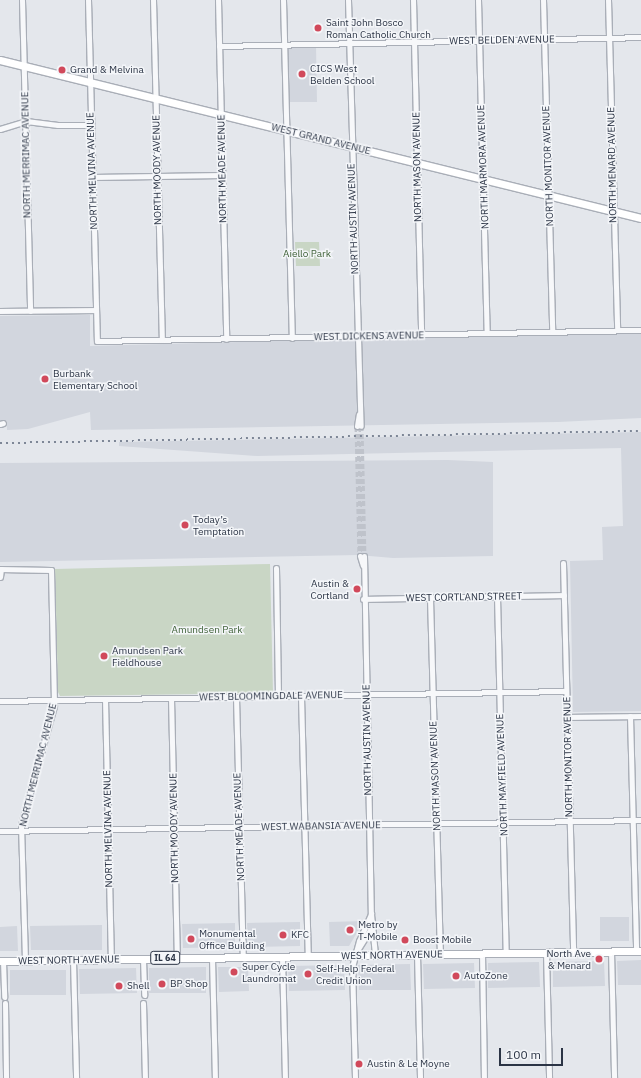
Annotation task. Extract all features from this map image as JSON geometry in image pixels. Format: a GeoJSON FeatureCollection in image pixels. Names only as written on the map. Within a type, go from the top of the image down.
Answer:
{"type":"FeatureCollection","features":[{"type":"Feature","properties":{"kind":"main road","name":"WEST GRAND AVENUE"},"geometry":{"type":"LineString","coordinates":[[0,60],[641,218]]}},
{"type":"Feature","properties":{"kind":"main road","name":"WEST NORTH AVENUE"},"geometry":{"type":"LineString","coordinates":[[2,961],[282,957],[356,952],[374,955],[638,951]]}},
{"type":"Feature","properties":{"kind":"street","name":"NORTH MERRIMAC AVENUE"},"geometry":{"type":"LineString","coordinates":[[22,0],[30,311]]}},
{"type":"Feature","properties":{"kind":"street","name":"NORTH MELVINA AVENUE"},"geometry":{"type":"LineString","coordinates":[[88,0],[97,341]]}},
{"type":"Feature","properties":{"kind":"street","name":"NORTH MOODY AVENUE"},"geometry":{"type":"LineString","coordinates":[[153,0],[162,340]]}},
{"type":"Feature","properties":{"kind":"street","name":"NORTH MEADE AVENUE"},"geometry":{"type":"LineString","coordinates":[[218,0],[226,339]]}},
{"type":"Feature","properties":{"kind":"street"},"geometry":{"type":"LineString","coordinates":[[283,0],[292,338]]}},
{"type":"Feature","properties":{"kind":"street","name":"NORTH AUSTIN AVENUE"},"geometry":{"type":"LineString","coordinates":[[348,0],[359,426]]}},
{"type":"Feature","properties":{"kind":"street","name":"NORTH MASON AVENUE"},"geometry":{"type":"LineString","coordinates":[[413,0],[421,335]]}},
{"type":"Feature","properties":{"kind":"street","name":"NORTH MARMORA AVENUE"},"geometry":{"type":"LineString","coordinates":[[478,0],[487,333]]}},
{"type":"Feature","properties":{"kind":"street","name":"NORTH MONITOR AVENUE"},"geometry":{"type":"LineString","coordinates":[[543,0],[552,332]]}},
{"type":"Feature","properties":{"kind":"street","name":"NORTH MENARD AVENUE"},"geometry":{"type":"LineString","coordinates":[[608,0],[617,330]]}},
{"type":"Feature","properties":{"kind":"street","name":"WEST BELDEN AVENUE"},"geometry":{"type":"LineString","coordinates":[[219,46],[641,37]]}},
{"type":"Feature","properties":{"kind":"street"},"geometry":{"type":"LineString","coordinates":[[0,129],[26,121],[58,125],[91,125]]}},
{"type":"Feature","properties":{"kind":"street"},"geometry":{"type":"LineString","coordinates":[[92,177],[222,175]]}},
{"type":"Feature","properties":{"kind":"street"},"geometry":{"type":"LineString","coordinates":[[0,311],[96,310]]}},
{"type":"Feature","properties":{"kind":"street","name":"WEST DICKENS AVENUE"},"geometry":{"type":"LineString","coordinates":[[97,341],[641,330]]}},
{"type":"Feature","properties":{"kind":"street","name":"NORTH AUSTIN AVENUE"},"geometry":{"type":"LineString","coordinates":[[362,556],[371,914],[374,955]]}},
{"type":"Feature","properties":{"kind":"street","name":"NORTH MONITOR AVENUE"},"geometry":{"type":"LineString","coordinates":[[563,563],[573,952]]}},
{"type":"Feature","properties":{"kind":"street"},"geometry":{"type":"LineString","coordinates":[[276,568],[278,696]]}},
{"type":"Feature","properties":{"kind":"street","name":"NORTH MERRIMAC AVENUE"},"geometry":{"type":"LineString","coordinates":[[0,569],[51,570],[55,700],[22,830],[25,961]]}},
{"type":"Feature","properties":{"kind":"street"},"geometry":{"type":"LineString","coordinates":[[0,569],[0,577]]}},
{"type":"Feature","properties":{"kind":"street","name":"WEST CORTLAND STREET"},"geometry":{"type":"LineString","coordinates":[[363,599],[564,595]]}},
{"type":"Feature","properties":{"kind":"street","name":"NORTH MAYFIELD AVENUE"},"geometry":{"type":"LineString","coordinates":[[497,596],[506,953]]}},
{"type":"Feature","properties":{"kind":"street","name":"NORTH MASON AVENUE"},"geometry":{"type":"LineString","coordinates":[[430,598],[440,954]]}},
{"type":"Feature","properties":{"kind":"street","name":"WEST BLOOMINGDALE AVENUE"},"geometry":{"type":"LineString","coordinates":[[0,700],[566,691]]}},
{"type":"Feature","properties":{"kind":"street"},"geometry":{"type":"LineString","coordinates":[[301,696],[308,956]]}},
{"type":"Feature","properties":{"kind":"street","name":"NORTH MEADE AVENUE"},"geometry":{"type":"LineString","coordinates":[[236,697],[243,957]]}},
{"type":"Feature","properties":{"kind":"street","name":"NORTH MOODY AVENUE"},"geometry":{"type":"LineString","coordinates":[[171,698],[177,958]]}},
{"type":"Feature","properties":{"kind":"street","name":"NORTH MELVINA AVENUE"},"geometry":{"type":"LineString","coordinates":[[105,699],[111,959]]}},
{"type":"Feature","properties":{"kind":"street"},"geometry":{"type":"LineString","coordinates":[[630,716],[638,951]]}},
{"type":"Feature","properties":{"kind":"street"},"geometry":{"type":"LineString","coordinates":[[567,717],[641,716]]}},
{"type":"Feature","properties":{"kind":"street","name":"WEST WABANSIA AVENUE"},"geometry":{"type":"LineString","coordinates":[[0,831],[641,820]]}},
{"type":"Feature","properties":{"kind":"street","name":"NORTH AUSTIN AVENUE"},"geometry":{"type":"LineString","coordinates":[[356,952],[371,914]]}},
{"type":"Feature","properties":{"kind":"street"},"geometry":{"type":"LineString","coordinates":[[355,1078],[352,967],[356,952],[372,926]]}},
{"type":"Feature","properties":{"kind":"street"},"geometry":{"type":"LineString","coordinates":[[611,951],[614,1078]]}},
{"type":"Feature","properties":{"kind":"street"},"geometry":{"type":"LineString","coordinates":[[546,952],[549,1078]]}},
{"type":"Feature","properties":{"kind":"street"},"geometry":{"type":"LineString","coordinates":[[482,953],[484,1078]]}},
{"type":"Feature","properties":{"kind":"street"},"geometry":{"type":"LineString","coordinates":[[417,954],[420,1078]]}},
{"type":"Feature","properties":{"kind":"street"},"geometry":{"type":"LineString","coordinates":[[282,957],[285,1078]]}},
{"type":"Feature","properties":{"kind":"street"},"geometry":{"type":"LineString","coordinates":[[212,958],[215,1078]]}},
{"type":"Feature","properties":{"kind":"street"},"geometry":{"type":"LineString","coordinates":[[143,959],[144,995]]}},
{"type":"Feature","properties":{"kind":"street"},"geometry":{"type":"LineString","coordinates":[[73,960],[76,1078]]}},
{"type":"Feature","properties":{"kind":"street"},"geometry":{"type":"LineString","coordinates":[[2,961],[5,1000],[6,1078]]}},
{"type":"Feature","properties":{"kind":"street"},"geometry":{"type":"LineString","coordinates":[[143,1003],[145,1078]]}},
{"type":"Feature","properties":{"kind":"shaded area","name":"CICS West Belden School"},"geometry":{"type":"Polygon","coordinates":[[[316,45],[317,102],[287,102],[286,46],[316,45]]]}},
{"type":"Feature","properties":{"kind":"shaded area"},"geometry":{"type":"Polygon","coordinates":[[[90,315],[90,346],[641,331],[641,418],[558,422],[91,430],[90,412],[28,429],[7,430],[7,421],[0,421],[0,316],[90,315]]]}},
{"type":"Feature","properties":{"kind":"shaded area"},"geometry":{"type":"Polygon","coordinates":[[[641,432],[641,711],[573,712],[570,561],[603,560],[602,527],[623,526],[621,448],[257,456],[119,446],[119,442],[641,432]]]}},
{"type":"Feature","properties":{"kind":"shaded area"},"geometry":{"type":"Polygon","coordinates":[[[448,460],[493,462],[493,556],[393,558],[358,555],[0,562],[0,463],[448,460]]]}},
{"type":"Feature","properties":{"kind":"shaded area"},"geometry":{"type":"Polygon","coordinates":[[[600,917],[629,917],[629,941],[600,941],[600,917]]]}},
{"type":"Feature","properties":{"kind":"shaded area"},"geometry":{"type":"Polygon","coordinates":[[[364,921],[349,946],[330,946],[329,922],[364,921]]]}},
{"type":"Feature","properties":{"kind":"shaded area"},"geometry":{"type":"Polygon","coordinates":[[[300,922],[300,946],[248,947],[247,923],[300,922]]]}},
{"type":"Feature","properties":{"kind":"shaded area"},"geometry":{"type":"Polygon","coordinates":[[[235,923],[235,947],[183,948],[182,924],[235,923]]]}},
{"type":"Feature","properties":{"kind":"shaded area"},"geometry":{"type":"Polygon","coordinates":[[[102,925],[102,950],[31,950],[30,926],[102,925]]]}},
{"type":"Feature","properties":{"kind":"shaded area"},"geometry":{"type":"Polygon","coordinates":[[[17,926],[18,951],[0,951],[0,927],[17,926]]]}},
{"type":"Feature","properties":{"kind":"shaded area"},"geometry":{"type":"Polygon","coordinates":[[[641,960],[641,985],[618,985],[617,961],[641,960]]]}},
{"type":"Feature","properties":{"kind":"shaded area"},"geometry":{"type":"Polygon","coordinates":[[[604,961],[605,986],[553,987],[553,962],[604,961]]]}},
{"type":"Feature","properties":{"kind":"shaded area"},"geometry":{"type":"Polygon","coordinates":[[[539,962],[540,987],[488,988],[488,963],[539,962]]]}},
{"type":"Feature","properties":{"kind":"shaded area"},"geometry":{"type":"Polygon","coordinates":[[[474,963],[475,988],[424,989],[423,964],[474,963]]]}},
{"type":"Feature","properties":{"kind":"shaded area"},"geometry":{"type":"Polygon","coordinates":[[[410,964],[411,990],[359,990],[358,965],[410,964]]]}},
{"type":"Feature","properties":{"kind":"shaded area"},"geometry":{"type":"Polygon","coordinates":[[[344,965],[345,990],[289,991],[288,966],[344,965]]]}},
{"type":"Feature","properties":{"kind":"shaded area"},"geometry":{"type":"Polygon","coordinates":[[[206,967],[206,993],[149,993],[149,968],[206,967]]]}},
{"type":"Feature","properties":{"kind":"shaded area"},"geometry":{"type":"Polygon","coordinates":[[[218,967],[248,967],[249,991],[219,992],[218,967]]]}},
{"type":"Feature","properties":{"kind":"shaded area"},"geometry":{"type":"Polygon","coordinates":[[[136,968],[137,993],[80,994],[79,969],[136,968]]]}},
{"type":"Feature","properties":{"kind":"shaded area"},"geometry":{"type":"Polygon","coordinates":[[[10,970],[66,970],[66,995],[10,995],[10,970]]]}},
{"type":"Feature","properties":{"kind":"green space","name":"Aiello Park"},"geometry":{"type":"Polygon","coordinates":[[[295,242],[319,242],[320,266],[296,266],[295,242]]]}},
{"type":"Feature","properties":{"kind":"green space","name":"Amundsen Park"},"geometry":{"type":"Polygon","coordinates":[[[270,564],[273,693],[60,696],[58,692],[55,569],[270,564]]]}},
{"type":"Feature","properties":{"kind":"tunnel"},"geometry":{"type":"LineString","coordinates":[[357,426],[360,556]]}},
{"type":"Feature","properties":{"kind":"tunnel"},"geometry":{"type":"LineString","coordinates":[[361,426],[364,556]]}},
{"type":"Feature","properties":{"kind":"railway"},"geometry":{"type":"LineString","coordinates":[[0,443],[641,431]]}},
{"type":"Feature","properties":{"kind":"place","name":"Saint John Bosco Roman Catholic Church"},"geometry":{"type":"Point","coordinates":[318,28]}},
{"type":"Feature","properties":{"kind":"place","name":"Grand & Melvina"},"geometry":{"type":"Point","coordinates":[62,70]}},
{"type":"Feature","properties":{"kind":"place","name":"CICS West Belden School"},"geometry":{"type":"Point","coordinates":[302,74]}},
{"type":"Feature","properties":{"kind":"place","name":"Burbank Elementary School"},"geometry":{"type":"Point","coordinates":[45,379]}},
{"type":"Feature","properties":{"kind":"place","name":"Today’s Temptation"},"geometry":{"type":"Point","coordinates":[185,525]}},
{"type":"Feature","properties":{"kind":"place","name":"Austin & Cortland"},"geometry":{"type":"Point","coordinates":[357,589]}},
{"type":"Feature","properties":{"kind":"place","name":"Amundsen Park Fieldhouse"},"geometry":{"type":"Point","coordinates":[104,656]}},
{"type":"Feature","properties":{"kind":"place","name":"Metro by T-Mobile"},"geometry":{"type":"Point","coordinates":[350,930]}},
{"type":"Feature","properties":{"kind":"place","name":"KFC"},"geometry":{"type":"Point","coordinates":[283,935]}},
{"type":"Feature","properties":{"kind":"place","name":"Monumental Office Building"},"geometry":{"type":"Point","coordinates":[191,939]}},
{"type":"Feature","properties":{"kind":"place","name":"Boost Mobile"},"geometry":{"type":"Point","coordinates":[405,940]}},
{"type":"Feature","properties":{"kind":"place","name":"North Ave & Menard"},"geometry":{"type":"Point","coordinates":[599,959]}},
{"type":"Feature","properties":{"kind":"place","name":"Super Cycle Laundromat"},"geometry":{"type":"Point","coordinates":[234,972]}},
{"type":"Feature","properties":{"kind":"place","name":"Self-Help Federal Credit Union"},"geometry":{"type":"Point","coordinates":[308,974]}},
{"type":"Feature","properties":{"kind":"place","name":"AutoZone"},"geometry":{"type":"Point","coordinates":[456,976]}},
{"type":"Feature","properties":{"kind":"place","name":"BP Shop"},"geometry":{"type":"Point","coordinates":[162,984]}},
{"type":"Feature","properties":{"kind":"place","name":"Shell"},"geometry":{"type":"Point","coordinates":[119,986]}},
{"type":"Feature","properties":{"kind":"place","name":"Austin & Le Moyne"},"geometry":{"type":"Point","coordinates":[359,1064]}}]}
